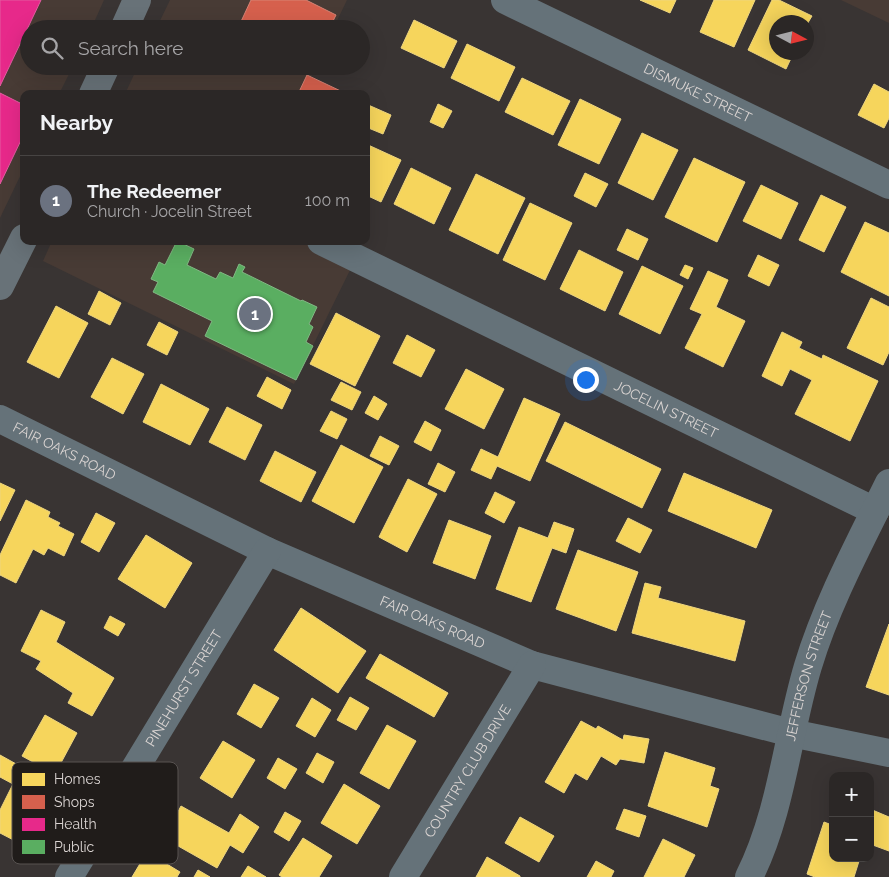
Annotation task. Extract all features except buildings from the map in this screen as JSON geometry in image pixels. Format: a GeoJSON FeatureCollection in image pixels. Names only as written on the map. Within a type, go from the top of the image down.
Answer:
{"type":"FeatureCollection","features":[{"type":"Feature","properties":{"kind":"main road"},"geometry":{"type":"LineString","coordinates":[[128,20],[137,0]]}},
{"type":"Feature","properties":{"kind":"main road"},"geometry":{"type":"LineString","coordinates":[[95,90],[102,75]]}},
{"type":"Feature","properties":{"kind":"main road"},"geometry":{"type":"LineString","coordinates":[[0,286],[20,245]]}},
{"type":"Feature","properties":{"kind":"street","name":"DISMUKE STREET"},"geometry":{"type":"LineString","coordinates":[[505,0],[889,185]]}},
{"type":"Feature","properties":{"kind":"street","name":"JOCELIN STREET"},"geometry":{"type":"LineString","coordinates":[[329,245],[876,510]]}},
{"type":"Feature","properties":{"kind":"street","name":"FAIR OAKS ROAD"},"geometry":{"type":"LineString","coordinates":[[0,419],[268,551],[532,665],[791,733],[889,752]]}},
{"type":"Feature","properties":{"kind":"street","name":"JEFFERSON STREET"},"geometry":{"type":"LineString","coordinates":[[749,877],[777,802],[791,733],[808,665],[828,612],[889,483]]}},
{"type":"Feature","properties":{"kind":"street","name":"PINEHURST STREET"},"geometry":{"type":"LineString","coordinates":[[139,762],[268,551]]}},
{"type":"Feature","properties":{"kind":"street","name":"COUNTRY CLUB DRIVE"},"geometry":{"type":"LineString","coordinates":[[403,877],[532,665]]}},
{"type":"Feature","properties":{"kind":"street","name":"PINEHURST STREET"},"geometry":{"type":"LineString","coordinates":[[69,877],[77,864]]}},
{"type":"Feature","properties":{"kind":"shaded area"},"geometry":{"type":"Polygon","coordinates":[[[0,0],[104,0],[95,20],[20,20],[20,75],[68,75],[61,90],[20,90],[20,176],[0,218],[0,0]]]}},
{"type":"Feature","properties":{"kind":"shaded area"},"geometry":{"type":"Polygon","coordinates":[[[170,0],[347,0],[337,20],[160,20],[170,0]]]}},
{"type":"Feature","properties":{"kind":"shaded area"},"geometry":{"type":"Polygon","coordinates":[[[841,0],[889,0],[889,23],[841,0]]]}},
{"type":"Feature","properties":{"kind":"shaded area"},"geometry":{"type":"Polygon","coordinates":[[[134,75],[312,75],[305,90],[127,90],[134,75]]]}},
{"type":"Feature","properties":{"kind":"shaded area"},"geometry":{"type":"Polygon","coordinates":[[[50,245],[310,245],[352,266],[294,384],[43,261],[50,245]]]}},
{"type":"Feature","properties":{"kind":"place","name":"The Redeemer"},"geometry":{"type":"Point","coordinates":[255,314]}}]}
